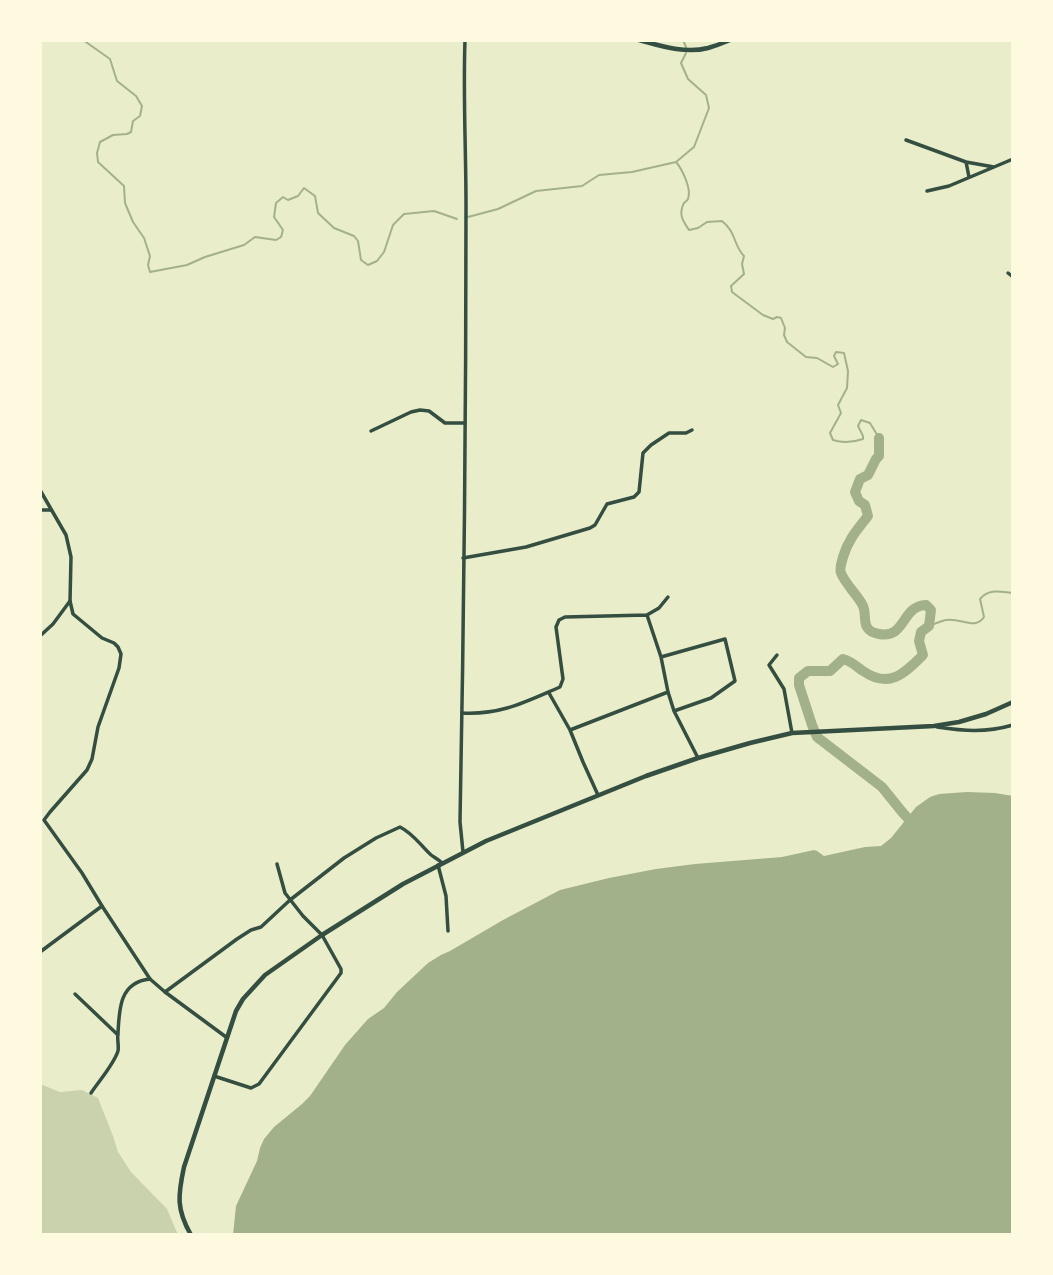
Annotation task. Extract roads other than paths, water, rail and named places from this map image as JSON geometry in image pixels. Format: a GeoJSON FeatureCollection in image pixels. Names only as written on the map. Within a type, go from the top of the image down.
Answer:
{"type":"FeatureCollection","features":[{"type":"Feature","properties":{"kind":"main road"},"geometry":{"type":"LineString","coordinates":[[639,40],[695,50],[730,40]]}},
{"type":"Feature","properties":{"kind":"main road"},"geometry":{"type":"LineString","coordinates":[[191,1235],[183,1219],[178,1193],[184,1167],[236,1011],[265,975],[322,935],[403,884],[463,852],[598,794],[698,758],[794,733],[934,726],[959,722],[1013,702]]}},
{"type":"Feature","properties":{"kind":"street"},"geometry":{"type":"LineString","coordinates":[[463,852],[460,822],[466,423],[463,94],[465,40]]}},
{"type":"Feature","properties":{"kind":"street"},"geometry":{"type":"LineString","coordinates":[[906,140],[966,162],[994,167]]}},
{"type":"Feature","properties":{"kind":"street"},"geometry":{"type":"LineString","coordinates":[[927,191],[949,186],[1013,159]]}},
{"type":"Feature","properties":{"kind":"street"},"geometry":{"type":"LineString","coordinates":[[966,162],[969,177]]}},
{"type":"Feature","properties":{"kind":"street"},"geometry":{"type":"LineString","coordinates":[[1008,273],[1013,277]]}},
{"type":"Feature","properties":{"kind":"street"},"geometry":{"type":"LineString","coordinates":[[371,431],[420,410],[429,411],[445,423],[466,423]]}},
{"type":"Feature","properties":{"kind":"street"},"geometry":{"type":"LineString","coordinates":[[463,558],[526,547],[590,528],[595,525],[607,504],[634,497],[639,492],[643,453],[651,445],[669,433],[686,433],[692,430]]}},
{"type":"Feature","properties":{"kind":"street"},"geometry":{"type":"LineString","coordinates":[[40,490],[66,535],[71,557],[70,601],[73,614],[102,638],[118,646],[121,654],[87,770],[42,819],[82,873],[150,979],[226,1037]]}},
{"type":"Feature","properties":{"kind":"street"},"geometry":{"type":"LineString","coordinates":[[40,510],[53,510]]}},
{"type":"Feature","properties":{"kind":"street"},"geometry":{"type":"LineString","coordinates":[[462,713],[481,714],[513,707],[560,687],[563,679],[556,627],[565,617],[647,615],[659,608],[668,597]]}},
{"type":"Feature","properties":{"kind":"street"},"geometry":{"type":"LineString","coordinates":[[40,636],[70,601]]}},
{"type":"Feature","properties":{"kind":"street"},"geometry":{"type":"LineString","coordinates":[[647,615],[661,657],[674,711],[698,758]]}},
{"type":"Feature","properties":{"kind":"street"},"geometry":{"type":"LineString","coordinates":[[661,657],[725,639],[735,681],[711,698],[674,711]]}},
{"type":"Feature","properties":{"kind":"street"},"geometry":{"type":"LineString","coordinates":[[777,655],[769,665],[784,689],[794,733]]}},
{"type":"Feature","properties":{"kind":"street"},"geometry":{"type":"LineString","coordinates":[[548,692],[570,730],[598,794]]}},
{"type":"Feature","properties":{"kind":"street"},"geometry":{"type":"LineString","coordinates":[[570,730],[668,692]]}},
{"type":"Feature","properties":{"kind":"street"},"geometry":{"type":"LineString","coordinates":[[934,726],[965,732],[1013,724]]}},
{"type":"Feature","properties":{"kind":"street"},"geometry":{"type":"LineString","coordinates":[[165,992],[237,939],[261,927],[290,900],[344,858],[400,827],[414,836],[430,855],[438,859],[446,896],[448,931]]}},
{"type":"Feature","properties":{"kind":"street"},"geometry":{"type":"LineString","coordinates":[[214,1076],[251,1088],[259,1084],[340,976],[341,969],[322,935],[285,893],[277,864]]}},
{"type":"Feature","properties":{"kind":"street"},"geometry":{"type":"LineString","coordinates":[[40,951],[102,906]]}},
{"type":"Feature","properties":{"kind":"street"},"geometry":{"type":"LineString","coordinates":[[91,1093],[118,1050],[122,998],[132,984],[150,979]]}},
{"type":"Feature","properties":{"kind":"street"},"geometry":{"type":"LineString","coordinates":[[75,994],[118,1035]]}},
{"type":"Feature","properties":{"kind":"waterway"},"geometry":{"type":"LineString","coordinates":[[83,40],[110,59],[117,81],[136,96],[142,106],[140,116],[133,121],[131,132],[113,135],[100,142],[97,153],[98,162],[124,186],[125,203],[144,238],[150,256],[150,272],[187,265],[244,245],[255,237],[276,240],[281,237],[283,230],[274,217],[276,203],[283,197],[288,200],[298,196],[304,188],[315,196],[318,213],[334,228],[354,236],[358,241],[361,260],[368,265],[377,261],[384,252],[393,225],[404,214],[434,211],[457,219]]}},
{"type":"Feature","properties":{"kind":"waterway"},"geometry":{"type":"LineString","coordinates":[[683,40],[686,47]]}},
{"type":"Feature","properties":{"kind":"waterway"},"geometry":{"type":"LineString","coordinates":[[676,162],[694,147],[709,108],[706,95],[688,79],[681,63],[686,53]]}},
{"type":"Feature","properties":{"kind":"waterway"},"geometry":{"type":"LineString","coordinates":[[468,217],[498,209],[536,191],[582,186],[599,175],[632,172],[676,162],[689,190],[681,214],[689,230],[707,222],[722,221],[744,256],[744,274],[731,286],[732,292],[763,315],[773,319],[781,318],[787,342],[806,357],[817,358],[833,367],[838,364],[834,356],[836,352],[844,353],[848,371],[847,388],[838,405],[841,413],[830,433],[833,440],[848,442],[863,439],[858,426],[861,420],[870,423],[879,438]]}},
{"type":"Feature","properties":{"kind":"waterway"},"geometry":{"type":"LineString","coordinates":[[879,438],[879,456],[868,475],[860,479],[855,492],[859,501],[865,505],[868,516],[847,545],[840,571],[862,604],[866,626],[873,632],[894,632],[918,607],[926,605],[931,610],[929,626],[921,632],[919,641],[923,655],[903,673],[888,679],[872,676],[843,659],[830,671],[808,671],[799,678],[799,685],[817,737],[882,787],[917,828]]}},
{"type":"Feature","properties":{"kind":"waterway"},"geometry":{"type":"LineString","coordinates":[[929,626],[944,620],[976,623],[984,617],[980,599],[987,593],[1013,593]]}}]}
